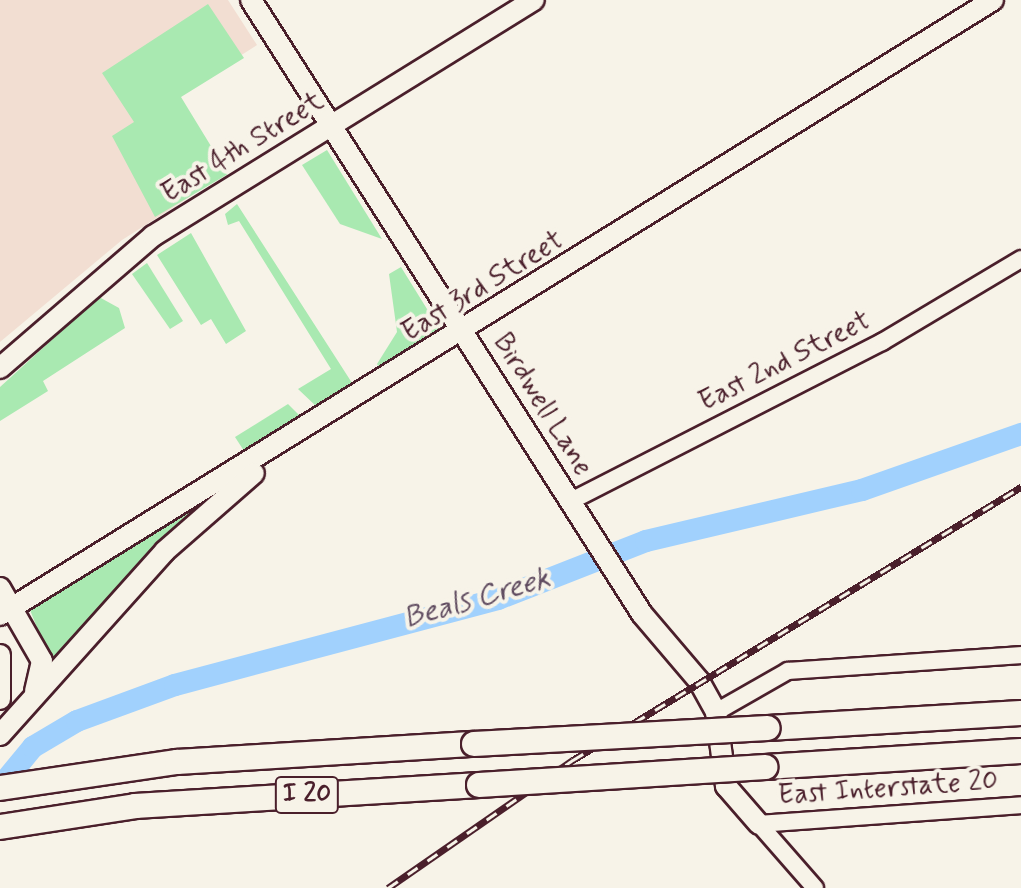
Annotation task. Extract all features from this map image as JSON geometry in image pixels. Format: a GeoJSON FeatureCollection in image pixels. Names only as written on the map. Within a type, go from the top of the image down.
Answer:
{"type":"FeatureCollection","features":[{"type":"Feature","properties":{"kind":"highway","name":"I 20"},"geometry":{"type":"LineString","coordinates":[[0,788],[177,762],[1021,713]]}},
{"type":"Feature","properties":{"kind":"highway","name":"I 20"},"geometry":{"type":"LineString","coordinates":[[0,827],[135,806],[1021,751]]}},
{"type":"Feature","properties":{"kind":"main road","name":"Birdwell Lane"},"geometry":{"type":"LineString","coordinates":[[251,0],[597,546],[716,712]]}},
{"type":"Feature","properties":{"kind":"main road","name":"East 3rd Street"},"geometry":{"type":"LineString","coordinates":[[6,612],[297,436],[993,0]]}},
{"type":"Feature","properties":{"kind":"main road","name":"East 4th Street"},"geometry":{"type":"LineString","coordinates":[[0,368],[153,236],[528,2]]}},
{"type":"Feature","properties":{"kind":"main road"},"geometry":{"type":"LineString","coordinates":[[0,735],[33,694],[165,551],[297,436]]}},
{"type":"Feature","properties":{"kind":"main road"},"geometry":{"type":"LineString","coordinates":[[0,588],[6,612],[42,661],[33,694]]}},
{"type":"Feature","properties":{"kind":"main road"},"geometry":{"type":"LineString","coordinates":[[0,655],[0,699]]}},
{"type":"Feature","properties":{"kind":"main road"},"geometry":{"type":"LineString","coordinates":[[716,712],[726,786],[759,824]]}},
{"type":"Feature","properties":{"kind":"street","name":"East 2nd Street"},"geometry":{"type":"LineString","coordinates":[[569,502],[882,342],[1021,259]]}},
{"type":"Feature","properties":{"kind":"street"},"geometry":{"type":"LineString","coordinates":[[716,712],[788,671],[1021,655]]}},
{"type":"Feature","properties":{"kind":"street","name":"East Interstate 20"},"geometry":{"type":"LineString","coordinates":[[759,824],[1021,805]]}},
{"type":"Feature","properties":{"kind":"street"},"geometry":{"type":"LineString","coordinates":[[759,824],[815,888]]}},
{"type":"Feature","properties":{"kind":"shaded area"},"geometry":{"type":"Polygon","coordinates":[[[0,0],[228,0],[257,45],[177,96],[227,173],[122,240],[0,342],[0,0]]]}},
{"type":"Feature","properties":{"kind":"green space"},"geometry":{"type":"Polygon","coordinates":[[[208,4],[244,58],[181,97],[228,174],[155,217],[112,136],[134,122],[102,73],[208,4]]]}},
{"type":"Feature","properties":{"kind":"green space"},"geometry":{"type":"Polygon","coordinates":[[[327,150],[382,239],[340,224],[302,165],[327,150]]]}},
{"type":"Feature","properties":{"kind":"green space"},"geometry":{"type":"Polygon","coordinates":[[[237,204],[354,386],[317,407],[298,389],[331,369],[239,221],[228,225],[225,214],[237,204]]]}},
{"type":"Feature","properties":{"kind":"green space"},"geometry":{"type":"Polygon","coordinates":[[[191,233],[246,331],[226,344],[211,319],[201,325],[157,255],[191,233]]]}},
{"type":"Feature","properties":{"kind":"green space"},"geometry":{"type":"Polygon","coordinates":[[[147,263],[183,321],[170,329],[132,274],[147,263]]]}},
{"type":"Feature","properties":{"kind":"green space"},"geometry":{"type":"Polygon","coordinates":[[[401,267],[440,330],[381,370],[377,364],[397,332],[389,274],[401,267]]]}},
{"type":"Feature","properties":{"kind":"green space"},"geometry":{"type":"Polygon","coordinates":[[[99,297],[119,308],[125,328],[43,381],[48,391],[0,421],[0,387],[99,297]]]}},
{"type":"Feature","properties":{"kind":"green space"},"geometry":{"type":"Polygon","coordinates":[[[288,404],[303,419],[246,454],[235,437],[288,404]]]}},
{"type":"Feature","properties":{"kind":"green space"},"geometry":{"type":"Polygon","coordinates":[[[212,497],[52,665],[30,610],[212,497]]]}},
{"type":"Feature","properties":{"kind":"waterway","name":"Beals Creek"},"geometry":{"type":"LineString","coordinates":[[0,787],[33,747],[77,721],[175,685],[498,599],[646,541],[862,490],[1021,434]]}},
{"type":"Feature","properties":{"kind":"railway"},"geometry":{"type":"LineString","coordinates":[[388,888],[573,760],[1021,487]]}}]}
